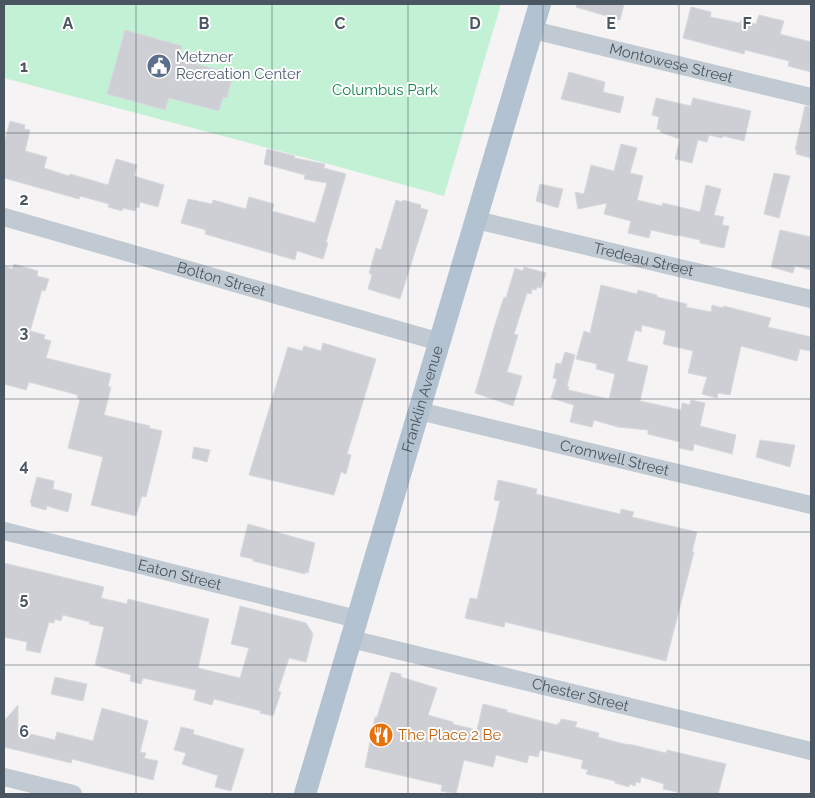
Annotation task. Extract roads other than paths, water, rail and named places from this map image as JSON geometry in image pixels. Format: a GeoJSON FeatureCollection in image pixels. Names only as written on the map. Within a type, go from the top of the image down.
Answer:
{"type":"FeatureCollection","features":[{"type":"Feature","properties":{"kind":"main road","name":"Franklin Avenue"},"geometry":{"type":"LineString","coordinates":[[305,794],[540,4]]}},
{"type":"Feature","properties":{"kind":"street","name":"Montowese Street"},"geometry":{"type":"LineString","coordinates":[[532,30],[811,97]]}},
{"type":"Feature","properties":{"kind":"street","name":"Bolton Street"},"geometry":{"type":"LineString","coordinates":[[4,217],[440,342]]}},
{"type":"Feature","properties":{"kind":"street","name":"Tredeau Street"},"geometry":{"type":"LineString","coordinates":[[476,220],[811,300]]}},
{"type":"Feature","properties":{"kind":"street","name":"Cromwell Street"},"geometry":{"type":"LineString","coordinates":[[419,411],[811,505]]}},
{"type":"Feature","properties":{"kind":"street","name":"Eaton Street"},"geometry":{"type":"LineString","coordinates":[[4,532],[354,629]]}},
{"type":"Feature","properties":{"kind":"street","name":"Chester Street"},"geometry":{"type":"LineString","coordinates":[[354,629],[811,751]]}},
{"type":"Feature","properties":{"kind":"street"},"geometry":{"type":"LineString","coordinates":[[4,776],[73,794]]}},
{"type":"Feature","properties":{"kind":"place","name":"Metzner Recreation Center"},"geometry":{"type":"Point","coordinates":[159,66]}},
{"type":"Feature","properties":{"kind":"place","name":"The Place 2 Be"},"geometry":{"type":"Point","coordinates":[381,735]}},
{"type":"Feature","properties":{"kind":"park label","name":"Columbus Park"},"geometry":{"type":"Point","coordinates":[385,90]}}]}
